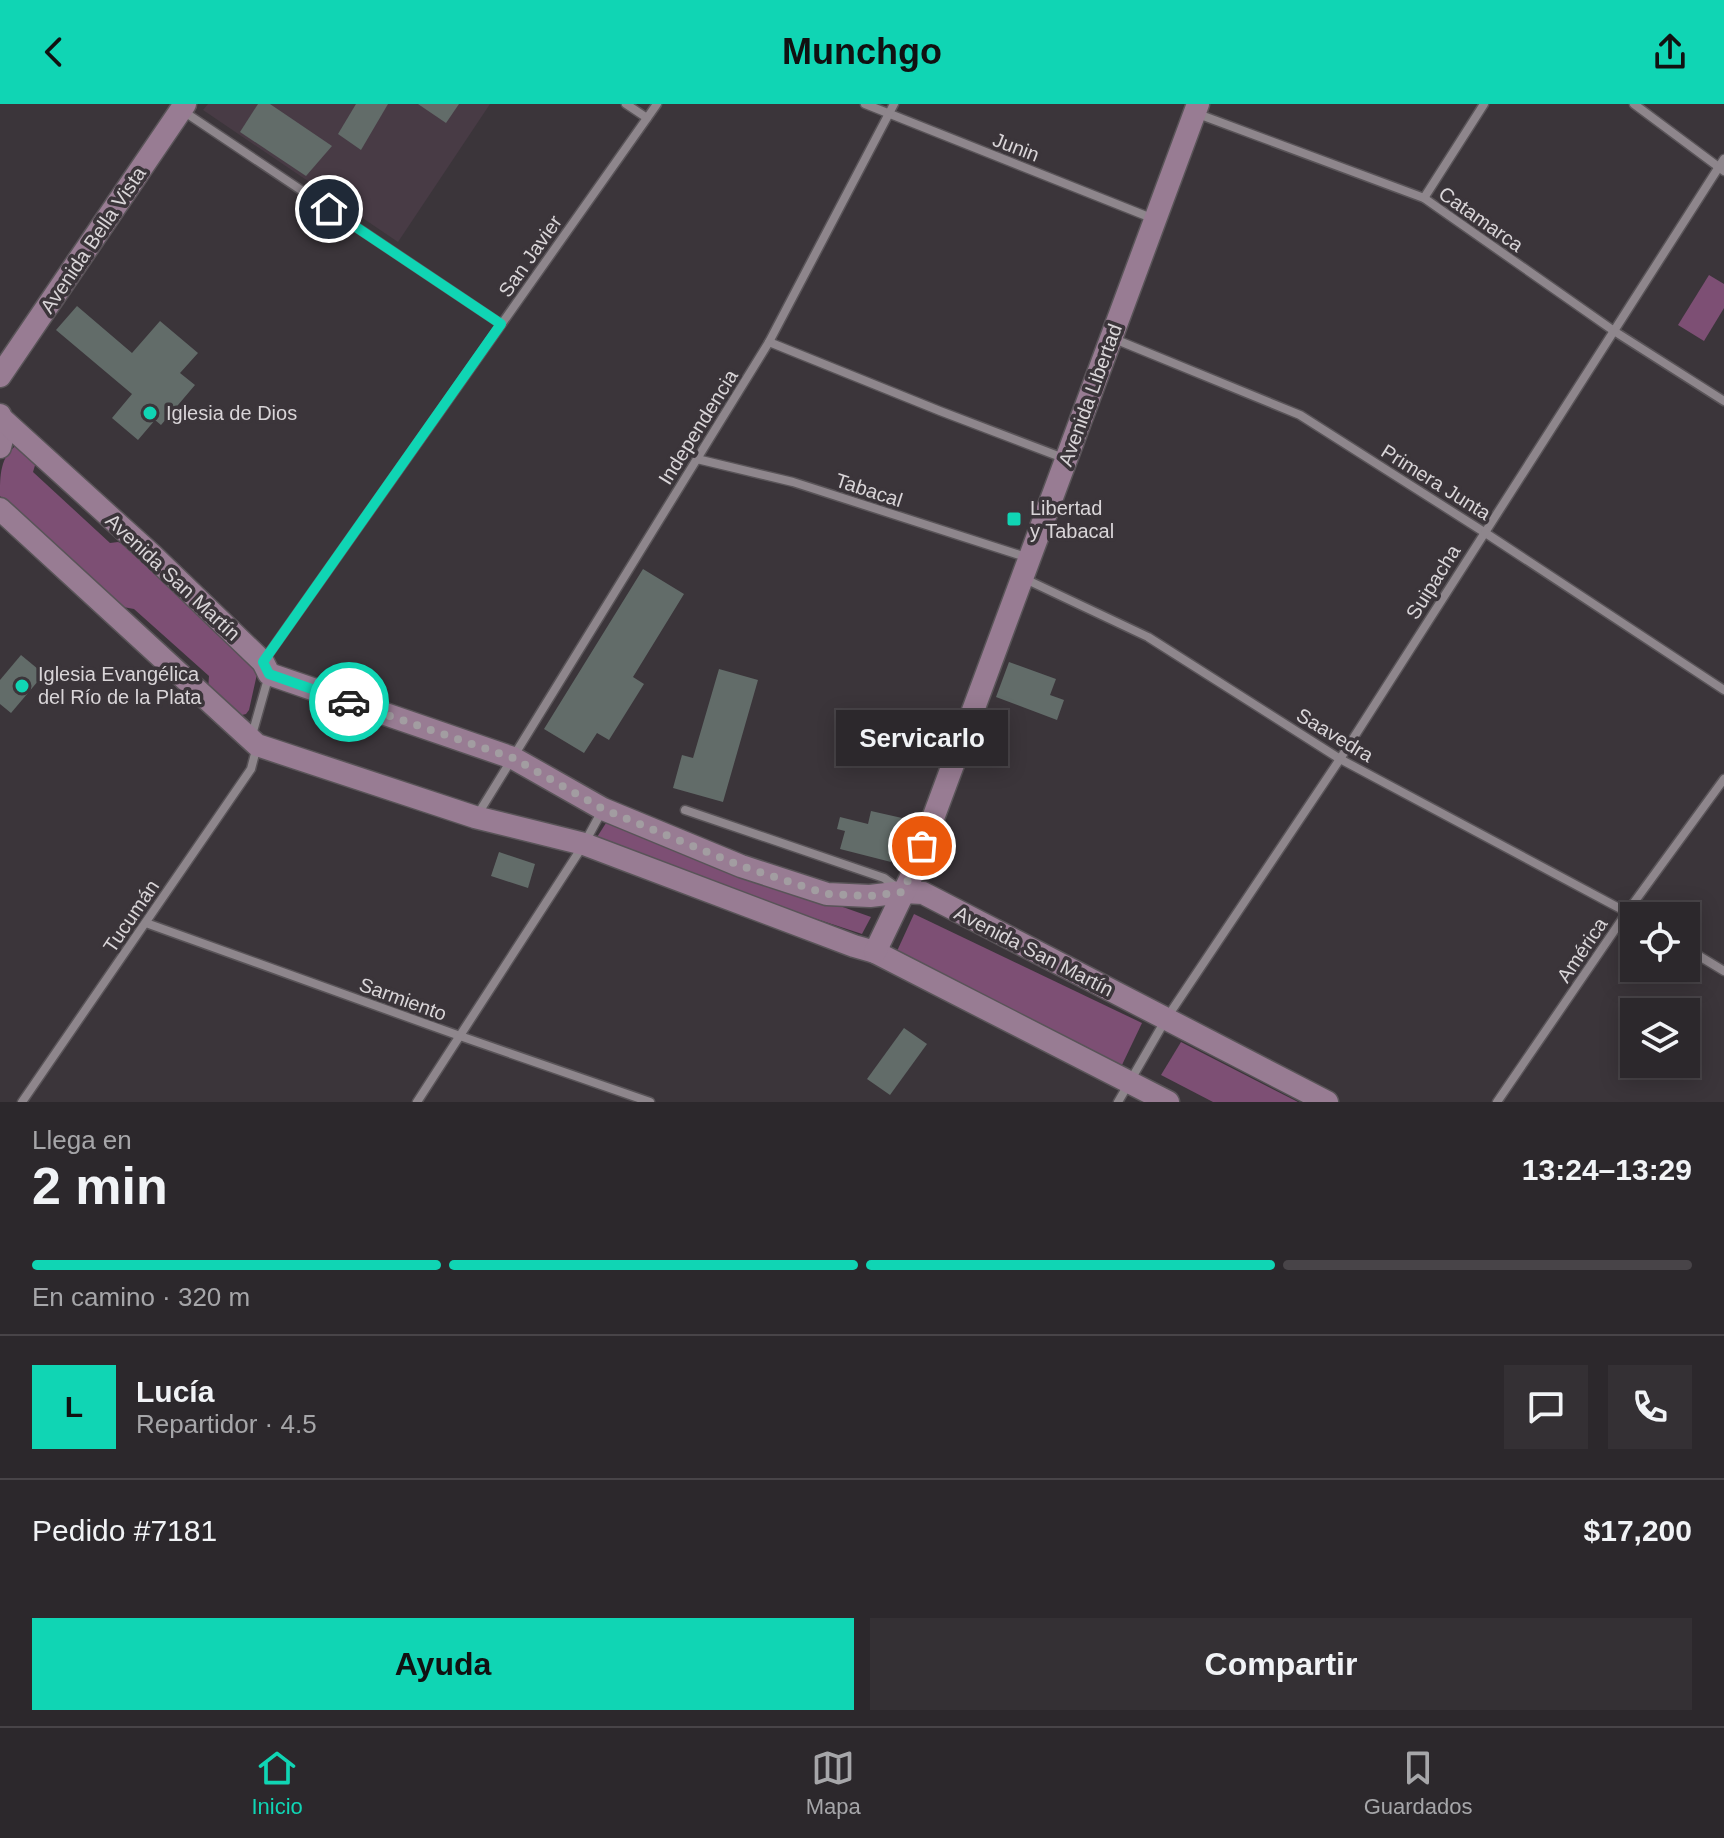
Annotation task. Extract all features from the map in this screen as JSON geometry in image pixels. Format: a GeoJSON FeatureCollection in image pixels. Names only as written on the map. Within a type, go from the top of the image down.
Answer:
{"type":"FeatureCollection","features":[{"type":"Feature","properties":{"kind":"main road","name":"Avenida Bella Vista"},"geometry":{"type":"LineString","coordinates":[[0,376],[180,106]]}},
{"type":"Feature","properties":{"kind":"main road","name":"Avenida Libertad"},"geometry":{"type":"LineString","coordinates":[[875,952],[912,875],[1196,108]]}},
{"type":"Feature","properties":{"kind":"main road","name":"Avenida San Martín"},"geometry":{"type":"LineString","coordinates":[[1,417],[152,555],[266,668],[513,758],[603,809],[741,866],[827,894],[870,896],[923,893],[1327,1102]]}},
{"type":"Feature","properties":{"kind":"main road"},"geometry":{"type":"LineString","coordinates":[[0,447],[4,432],[1,417]]}},
{"type":"Feature","properties":{"kind":"main road"},"geometry":{"type":"LineString","coordinates":[[0,509],[254,742],[475,817],[584,844],[875,952],[1168,1102]]}},
{"type":"Feature","properties":{"kind":"street"},"geometry":{"type":"LineString","coordinates":[[626,104],[647,118]]}},
{"type":"Feature","properties":{"kind":"street","name":"San Javier"},"geometry":{"type":"LineString","coordinates":[[254,742],[266,668],[501,324],[657,104]]}},
{"type":"Feature","properties":{"kind":"street","name":"Junin"},"geometry":{"type":"LineString","coordinates":[[865,104],[1155,219]]}},
{"type":"Feature","properties":{"kind":"street","name":"Independencia"},"geometry":{"type":"LineString","coordinates":[[475,817],[769,342],[894,104]]}},
{"type":"Feature","properties":{"kind":"street"},"geometry":{"type":"LineString","coordinates":[[1424,198],[1484,104]]}},
{"type":"Feature","properties":{"kind":"street"},"geometry":{"type":"LineString","coordinates":[[1634,104],[1721,169]]}},
{"type":"Feature","properties":{"kind":"street"},"geometry":{"type":"LineString","coordinates":[[180,106],[501,324]]}},
{"type":"Feature","properties":{"kind":"street","name":"Catamarca"},"geometry":{"type":"LineString","coordinates":[[1196,108],[1424,198],[1614,331],[1724,401]]}},
{"type":"Feature","properties":{"kind":"street","name":"Suipacha"},"geometry":{"type":"LineString","coordinates":[[1118,1102],[1166,1019],[1340,759],[1721,169],[1724,159]]}},
{"type":"Feature","properties":{"kind":"street","name":"Primera Junta"},"geometry":{"type":"LineString","coordinates":[[1111,338],[1300,415],[1724,690]]}},
{"type":"Feature","properties":{"kind":"street"},"geometry":{"type":"LineString","coordinates":[[769,342],[1066,459]]}},
{"type":"Feature","properties":{"kind":"street","name":"Tabacal"},"geometry":{"type":"LineString","coordinates":[[697,459],[793,482],[1026,568]]}},
{"type":"Feature","properties":{"kind":"street","name":"Saavedra"},"geometry":{"type":"LineString","coordinates":[[1026,568],[1148,637],[1340,759],[1620,908]]}},
{"type":"Feature","properties":{"kind":"street","name":"Tucumán"},"geometry":{"type":"LineString","coordinates":[[22,1102],[251,769],[254,742]]}},
{"type":"Feature","properties":{"kind":"street","name":"América"},"geometry":{"type":"LineString","coordinates":[[1639,902],[1724,779]]}},
{"type":"Feature","properties":{"kind":"street"},"geometry":{"type":"LineString","coordinates":[[417,1102],[584,844],[603,809]]}},
{"type":"Feature","properties":{"kind":"street"},"geometry":{"type":"LineString","coordinates":[[685,810],[884,878],[903,892]]}},
{"type":"Feature","properties":{"kind":"street","name":"Sarmiento"},"geometry":{"type":"LineString","coordinates":[[146,923],[650,1102]]}},
{"type":"Feature","properties":{"kind":"street","name":"América"},"geometry":{"type":"LineString","coordinates":[[1497,1102],[1620,929]]}},
{"type":"Feature","properties":{"kind":"street"},"geometry":{"type":"LineString","coordinates":[[1700,956],[1724,971]]}},
{"type":"Feature","properties":{"kind":"shaded area"},"geometry":{"type":"Polygon","coordinates":[[[208,104],[490,104],[398,242],[203,110],[208,104]]]}},
{"type":"Feature","properties":{"kind":"shaded area"},"geometry":{"type":"Polygon","coordinates":[[[1709,275],[1724,284],[1724,308],[1704,341],[1678,325],[1709,275]]]}},
{"type":"Feature","properties":{"kind":"shaded area"},"geometry":{"type":"Polygon","coordinates":[[[17,445],[36,462],[33,472],[110,543],[125,545],[252,664],[257,674],[246,714],[238,716],[208,690],[209,676],[134,609],[112,605],[0,496],[4,461],[17,445]]]}},
{"type":"Feature","properties":{"kind":"shaded area"},"geometry":{"type":"Polygon","coordinates":[[[606,823],[871,917],[862,934],[592,845],[606,823]]]}},
{"type":"Feature","properties":{"kind":"shaded area"},"geometry":{"type":"Polygon","coordinates":[[[914,914],[1142,1023],[1121,1067],[892,962],[914,914]]]}},
{"type":"Feature","properties":{"kind":"shaded area"},"geometry":{"type":"Polygon","coordinates":[[[1181,1042],[1298,1102],[1213,1102],[1161,1075],[1181,1042]]]}},
{"type":"Feature","properties":{"kind":"building"},"geometry":{"type":"Polygon","coordinates":[[[258,104],[270,104],[332,146],[306,176],[240,132],[258,104]]]}},
{"type":"Feature","properties":{"kind":"building"},"geometry":{"type":"Polygon","coordinates":[[[356,104],[388,104],[361,150],[338,134],[356,104]]]}},
{"type":"Feature","properties":{"kind":"building"},"geometry":{"type":"Polygon","coordinates":[[[418,104],[459,104],[446,123],[418,104]]]}},
{"type":"Feature","properties":{"kind":"building"},"geometry":{"type":"Polygon","coordinates":[[[77,306],[132,353],[160,321],[198,353],[180,373],[195,385],[161,425],[155,420],[138,440],[112,418],[132,394],[56,330],[77,306]]]}},
{"type":"Feature","properties":{"kind":"building"},"geometry":{"type":"Polygon","coordinates":[[[643,569],[684,594],[633,677],[644,684],[609,740],[597,733],[584,753],[544,729],[643,569]]]}},
{"type":"Feature","properties":{"kind":"building"},"geometry":{"type":"Polygon","coordinates":[[[21,655],[44,674],[11,713],[0,704],[0,680],[21,655]]]}},
{"type":"Feature","properties":{"kind":"building"},"geometry":{"type":"Polygon","coordinates":[[[1009,662],[1056,679],[1050,695],[1064,700],[1057,720],[996,697],[1009,662]]]}},
{"type":"Feature","properties":{"kind":"building"},"geometry":{"type":"Polygon","coordinates":[[[719,669],[758,680],[723,802],[673,788],[682,755],[693,758],[719,669]]]}},
{"type":"Feature","properties":{"kind":"building"},"geometry":{"type":"Polygon","coordinates":[[[871,811],[902,818],[891,862],[840,849],[845,831],[837,829],[840,817],[868,824],[871,811]]]}},
{"type":"Feature","properties":{"kind":"building"},"geometry":{"type":"Polygon","coordinates":[[[499,852],[535,864],[528,888],[491,876],[499,852]]]}},
{"type":"Feature","properties":{"kind":"building"},"geometry":{"type":"Polygon","coordinates":[[[904,1028],[927,1044],[890,1095],[867,1079],[904,1028]]]}},
{"type":"Feature","properties":{"kind":"way so far"},"geometry":{"type":"LineString","coordinates":[[349,702],[513,758],[603,809],[741,866],[827,894],[870,896],[903,892],[922,846]]}},
{"type":"Feature","properties":{"kind":"place","name":"Iglesia de Dios"},"geometry":{"type":"Point","coordinates":[150,413]}},
{"type":"Feature","properties":{"kind":"place","name":"Libertad y Tabacal"},"geometry":{"type":"Point","coordinates":[1014,519]}},
{"type":"Feature","properties":{"kind":"place","name":"Iglesia Evangélica del Río de la Plata"},"geometry":{"type":"Point","coordinates":[22,686]}},
{"type":"Feature","properties":{"kind":"place","name":"Servicarlo"},"geometry":{"type":"Point","coordinates":[922,846]}},
{"type":"Feature","properties":{"kind":"route"},"geometry":{"type":"LineString","coordinates":[[329,209],[501,324],[263,662],[269,674],[349,702]]}}]}
